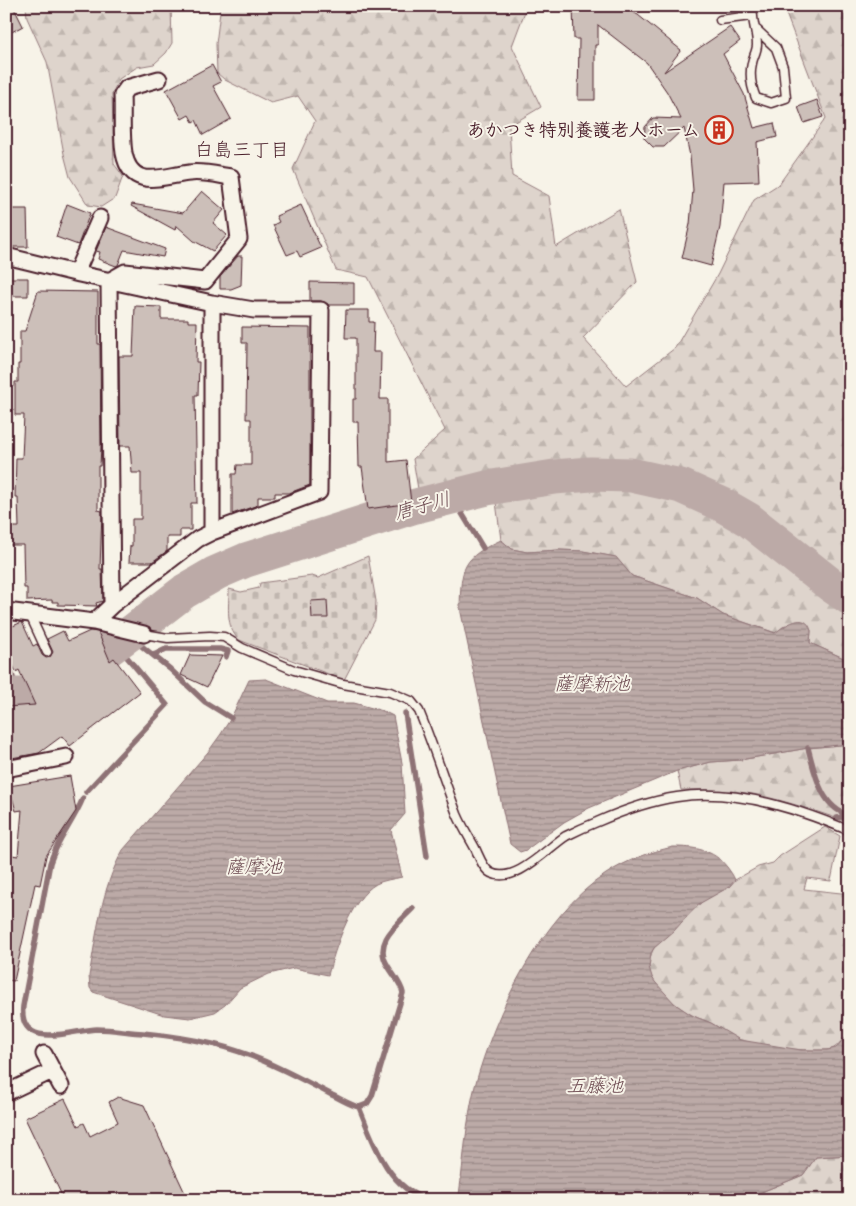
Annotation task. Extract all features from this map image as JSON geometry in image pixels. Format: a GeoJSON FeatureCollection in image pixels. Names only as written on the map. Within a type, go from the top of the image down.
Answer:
{"type":"FeatureCollection","features":[{"type":"Feature","properties":{"kind":"street"},"geometry":{"type":"LineString","coordinates":[[109,281],[125,272],[205,281],[239,240],[231,177],[191,173],[158,179],[144,179],[131,171],[124,153],[122,95],[127,88],[159,79]]}},
{"type":"Feature","properties":{"kind":"street"},"geometry":{"type":"LineString","coordinates":[[76,274],[100,218]]}},
{"type":"Feature","properties":{"kind":"street"},"geometry":{"type":"LineString","coordinates":[[6,256],[76,274],[212,303],[254,310],[321,310],[319,492],[198,539],[112,605],[94,622]]}},
{"type":"Feature","properties":{"kind":"street"},"geometry":{"type":"LineString","coordinates":[[109,281],[112,605]]}},
{"type":"Feature","properties":{"kind":"street"},"geometry":{"type":"LineString","coordinates":[[212,303],[212,532]]}},
{"type":"Feature","properties":{"kind":"street"},"geometry":{"type":"LineString","coordinates":[[6,611],[94,622],[144,634]]}},
{"type":"Feature","properties":{"kind":"street"},"geometry":{"type":"LineString","coordinates":[[6,769],[66,757]]}},
{"type":"Feature","properties":{"kind":"street"},"geometry":{"type":"LineString","coordinates":[[44,1054],[61,1086]]}},
{"type":"Feature","properties":{"kind":"street"},"geometry":{"type":"LineString","coordinates":[[6,1094],[52,1071]]}},
{"type":"Feature","properties":{"kind":"lane"},"geometry":{"type":"LineString","coordinates":[[752,6],[751,16],[757,30],[757,47],[752,63],[750,82],[756,98],[771,103],[786,98],[783,67],[776,48],[757,30]]}},
{"type":"Feature","properties":{"kind":"lane"},"geometry":{"type":"LineString","coordinates":[[720,20],[751,16]]}},
{"type":"Feature","properties":{"kind":"lane"},"geometry":{"type":"LineString","coordinates":[[29,613],[47,652]]}},
{"type":"Feature","properties":{"kind":"lane"},"geometry":{"type":"LineString","coordinates":[[144,634],[178,638],[224,637],[242,648],[294,670],[343,684],[390,692],[411,701],[419,711],[458,816],[483,864],[491,873],[502,876],[520,871],[567,836],[614,815],[650,803],[677,797],[726,797],[757,802],[796,810],[850,831]]}},
{"type":"Feature","properties":{"kind":"green space"},"geometry":{"type":"Polygon","coordinates":[[[26,6],[171,6],[172,43],[166,53],[154,64],[137,67],[119,79],[112,94],[114,164],[123,176],[115,198],[101,207],[88,205],[70,177],[47,62],[27,18],[26,6]]]}},
{"type":"Feature","properties":{"kind":"green space"},"geometry":{"type":"Polygon","coordinates":[[[218,6],[527,6],[512,46],[541,107],[509,126],[512,176],[549,196],[556,247],[619,209],[637,282],[583,338],[626,386],[675,348],[718,274],[754,200],[779,184],[826,118],[783,6],[850,6],[850,661],[810,643],[811,630],[785,625],[776,633],[723,615],[697,598],[632,576],[615,557],[582,551],[527,552],[512,549],[501,540],[496,502],[432,511],[418,489],[413,459],[445,430],[368,277],[336,270],[293,169],[315,121],[298,96],[271,103],[225,80],[217,73],[216,44],[220,12],[218,6]]]}},
{"type":"Feature","properties":{"kind":"green space"},"geometry":{"type":"Polygon","coordinates":[[[368,556],[376,601],[375,620],[344,680],[239,640],[235,635],[229,616],[229,589],[241,592],[259,588],[260,583],[312,576],[318,578],[368,556]]]}},
{"type":"Feature","properties":{"kind":"green space"},"geometry":{"type":"Polygon","coordinates":[[[850,744],[850,823],[749,793],[681,790],[677,771],[711,762],[740,760],[808,748],[850,744]]]}},
{"type":"Feature","properties":{"kind":"green space"},"geometry":{"type":"Polygon","coordinates":[[[825,827],[840,836],[831,881],[807,878],[804,889],[850,894],[850,1035],[830,1050],[793,1049],[762,1045],[734,1037],[711,1023],[688,1013],[668,998],[650,973],[650,960],[654,948],[704,900],[729,887],[735,880],[758,867],[773,863],[780,856],[825,827]]]}},
{"type":"Feature","properties":{"kind":"green space"},"geometry":{"type":"Polygon","coordinates":[[[850,1155],[850,1200],[742,1200],[803,1175],[816,1157],[850,1155]]]}},
{"type":"Feature","properties":{"kind":"water","name":"薩摩新池"},"geometry":{"type":"Polygon","coordinates":[[[501,540],[512,549],[527,552],[583,551],[616,557],[632,576],[697,598],[723,615],[775,633],[794,622],[805,621],[811,631],[810,643],[850,661],[850,744],[808,748],[740,760],[711,762],[677,771],[589,808],[564,822],[526,850],[520,852],[510,844],[460,608],[461,583],[466,565],[478,552],[501,540]]]}},
{"type":"Feature","properties":{"kind":"water","name":"薩摩池"},"geometry":{"type":"Polygon","coordinates":[[[266,679],[327,703],[354,703],[383,711],[393,716],[402,763],[405,814],[391,830],[402,877],[376,884],[359,900],[345,925],[328,975],[294,968],[269,974],[240,988],[225,1005],[215,1012],[190,1018],[164,1015],[93,992],[90,988],[89,976],[101,912],[110,880],[123,850],[208,752],[231,718],[249,680],[266,679]]]}},
{"type":"Feature","properties":{"kind":"water","name":"五藤池"},"geometry":{"type":"Polygon","coordinates":[[[673,847],[703,850],[716,856],[722,861],[735,880],[729,887],[697,905],[674,931],[654,948],[651,953],[649,967],[652,977],[675,1004],[693,1016],[711,1023],[740,1040],[801,1050],[827,1050],[836,1048],[845,1037],[850,1035],[850,1155],[816,1157],[803,1175],[742,1200],[460,1200],[467,1126],[475,1086],[495,1028],[524,968],[541,940],[583,892],[606,874],[630,861],[673,847]]]}},
{"type":"Feature","properties":{"kind":"building"},"geometry":{"type":"Polygon","coordinates":[[[6,6],[13,6],[23,26],[6,35],[6,6]]]}},
{"type":"Feature","properties":{"kind":"building","name":"あかつき特別養護老人ホーム"},"geometry":{"type":"Polygon","coordinates":[[[573,6],[623,6],[638,15],[681,50],[664,72],[730,27],[740,41],[723,54],[744,94],[754,128],[774,123],[777,137],[757,142],[759,181],[724,182],[720,227],[711,266],[682,258],[690,224],[693,190],[690,156],[684,128],[664,147],[653,147],[644,138],[645,127],[653,118],[681,119],[667,92],[647,63],[598,25],[598,45],[595,45],[595,100],[578,100],[579,39],[574,39],[573,6]]]}},
{"type":"Feature","properties":{"kind":"building"},"geometry":{"type":"Polygon","coordinates":[[[212,65],[221,82],[213,86],[231,119],[203,135],[196,120],[193,122],[189,115],[182,119],[166,90],[212,65]]]}},
{"type":"Feature","properties":{"kind":"building"},"geometry":{"type":"Polygon","coordinates":[[[817,100],[823,117],[804,123],[798,107],[817,100]]]}},
{"type":"Feature","properties":{"kind":"building"},"geometry":{"type":"Polygon","coordinates":[[[202,191],[224,210],[213,223],[227,235],[213,251],[194,241],[176,225],[175,230],[131,206],[132,204],[183,213],[202,191]]]}},
{"type":"Feature","properties":{"kind":"building"},"geometry":{"type":"Polygon","coordinates":[[[67,204],[90,213],[78,245],[56,237],[67,204]]]}},
{"type":"Feature","properties":{"kind":"building"},"geometry":{"type":"Polygon","coordinates":[[[301,205],[321,248],[300,257],[297,251],[287,255],[273,225],[279,222],[276,216],[301,205]]]}},
{"type":"Feature","properties":{"kind":"building"},"geometry":{"type":"Polygon","coordinates":[[[6,209],[27,209],[28,247],[6,247],[6,209]]]}},
{"type":"Feature","properties":{"kind":"building"},"geometry":{"type":"Polygon","coordinates":[[[106,227],[165,249],[163,257],[124,250],[116,266],[98,259],[100,252],[96,251],[106,227]]]}},
{"type":"Feature","properties":{"kind":"building"},"geometry":{"type":"Polygon","coordinates":[[[238,256],[242,256],[241,285],[231,289],[220,289],[220,277],[238,256]]]}},
{"type":"Feature","properties":{"kind":"building"},"geometry":{"type":"Polygon","coordinates":[[[6,278],[28,278],[28,296],[6,296],[6,278]]]}},
{"type":"Feature","properties":{"kind":"building"},"geometry":{"type":"Polygon","coordinates":[[[310,282],[354,283],[354,305],[329,305],[321,301],[310,301],[310,282]]]}},
{"type":"Feature","properties":{"kind":"building"},"geometry":{"type":"Polygon","coordinates":[[[38,291],[98,292],[101,446],[100,466],[98,466],[98,510],[102,511],[100,569],[102,569],[103,601],[96,603],[97,606],[58,605],[58,602],[52,602],[52,600],[27,601],[27,588],[24,588],[23,545],[8,545],[9,527],[19,527],[18,497],[15,497],[16,458],[22,458],[24,415],[15,415],[15,382],[18,382],[18,364],[20,364],[20,331],[25,331],[38,291]]]}},
{"type":"Feature","properties":{"kind":"building"},"geometry":{"type":"Polygon","coordinates":[[[135,306],[161,307],[161,319],[188,319],[188,322],[197,322],[196,362],[199,362],[198,395],[195,395],[197,503],[191,503],[191,530],[180,530],[180,537],[167,537],[167,551],[152,562],[129,562],[130,546],[132,546],[132,519],[141,519],[141,473],[132,473],[130,446],[120,446],[119,356],[133,356],[135,306]]]}},
{"type":"Feature","properties":{"kind":"building"},"geometry":{"type":"Polygon","coordinates":[[[346,310],[369,310],[369,322],[374,322],[373,352],[381,352],[380,399],[388,399],[388,462],[406,460],[411,503],[368,509],[362,467],[359,467],[358,422],[353,422],[353,399],[356,399],[356,338],[345,338],[346,310]]]}},
{"type":"Feature","properties":{"kind":"building"},"geometry":{"type":"Polygon","coordinates":[[[242,327],[310,328],[310,485],[289,493],[275,493],[275,497],[258,497],[258,505],[232,514],[232,474],[236,474],[237,465],[251,465],[251,419],[246,419],[247,343],[242,343],[242,327]]]}},
{"type":"Feature","properties":{"kind":"building"},"geometry":{"type":"Polygon","coordinates":[[[327,600],[328,618],[312,618],[311,601],[327,600]]]}},
{"type":"Feature","properties":{"kind":"building"},"geometry":{"type":"Polygon","coordinates":[[[22,622],[33,646],[37,644],[42,655],[46,658],[50,657],[53,652],[47,639],[63,631],[68,641],[90,631],[98,632],[110,661],[114,658],[140,692],[70,746],[62,736],[39,753],[6,759],[6,707],[35,705],[19,670],[16,672],[6,651],[6,629],[22,622]]]}},
{"type":"Feature","properties":{"kind":"building"},"geometry":{"type":"Polygon","coordinates":[[[190,655],[222,656],[207,687],[181,675],[190,655]]]}},
{"type":"Feature","properties":{"kind":"building"},"geometry":{"type":"Polygon","coordinates":[[[70,776],[76,811],[46,856],[40,885],[35,884],[14,981],[6,980],[6,854],[18,856],[22,810],[16,811],[9,786],[70,776]]]}},
{"type":"Feature","properties":{"kind":"building"},"geometry":{"type":"Polygon","coordinates":[[[118,1097],[144,1105],[185,1193],[182,1195],[183,1200],[64,1200],[25,1118],[65,1099],[78,1126],[84,1123],[90,1136],[118,1122],[109,1102],[118,1097]]]}},
{"type":"Feature","properties":{"kind":"waterway","name":"唐子川"},"geometry":{"type":"LineString","coordinates":[[6,695],[46,695],[185,591],[216,573],[246,560],[412,507],[487,488],[554,477],[591,474],[631,475],[681,486],[723,505],[749,520],[850,598]]}},
{"type":"Feature","properties":{"kind":"waterway"},"geometry":{"type":"LineString","coordinates":[[452,497],[483,548]]}},
{"type":"Feature","properties":{"kind":"waterway"},"geometry":{"type":"LineString","coordinates":[[128,635],[170,669],[205,702],[231,718]]}},
{"type":"Feature","properties":{"kind":"waterway"},"geometry":{"type":"LineString","coordinates":[[86,792],[167,705],[116,644]]}},
{"type":"Feature","properties":{"kind":"waterway"},"geometry":{"type":"LineString","coordinates":[[154,655],[166,649],[220,649],[228,651],[226,657]]}},
{"type":"Feature","properties":{"kind":"waterway"},"geometry":{"type":"LineString","coordinates":[[6,657],[19,695]]}},
{"type":"Feature","properties":{"kind":"waterway"},"geometry":{"type":"LineString","coordinates":[[405,713],[427,856]]}},
{"type":"Feature","properties":{"kind":"waterway"},"geometry":{"type":"LineString","coordinates":[[808,748],[816,778],[825,797],[840,812],[850,816]]}},
{"type":"Feature","properties":{"kind":"waterway"},"geometry":{"type":"LineString","coordinates":[[83,798],[50,863],[23,1006],[24,1020],[29,1029],[38,1034],[49,1035],[103,1029],[161,1035],[213,1044],[264,1061],[359,1107],[367,1104],[372,1096],[403,993],[384,957],[385,941],[394,927],[413,908]]}},
{"type":"Feature","properties":{"kind":"waterway"},"geometry":{"type":"LineString","coordinates":[[837,818],[848,816]]}},
{"type":"Feature","properties":{"kind":"waterway"},"geometry":{"type":"LineString","coordinates":[[359,1107],[376,1149],[393,1175],[403,1186],[429,1200]]}},
{"type":"Feature","properties":{"kind":"place","name":"あかつき特別養護老人ホーム"},"geometry":{"type":"Point","coordinates":[719,130]}},
{"type":"Feature","properties":{"kind":"district","name":"白島三丁目"},"geometry":{"type":"Point","coordinates":[242,149]}}]}
